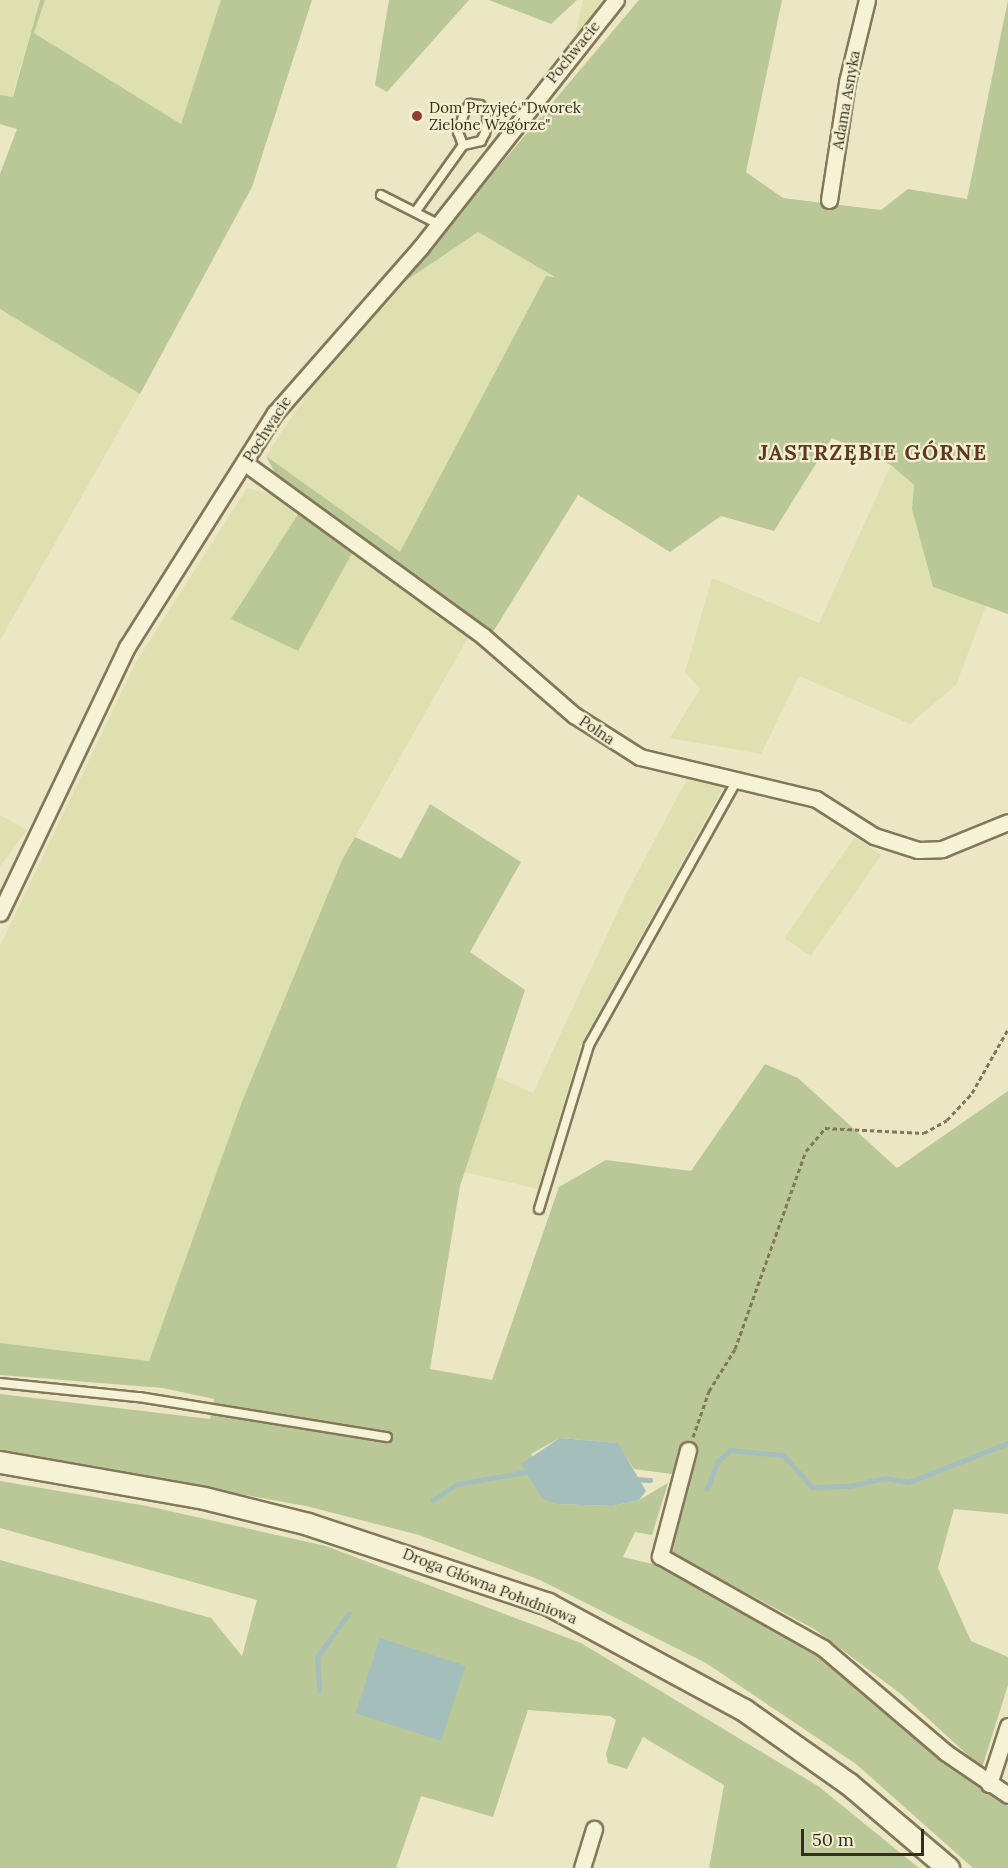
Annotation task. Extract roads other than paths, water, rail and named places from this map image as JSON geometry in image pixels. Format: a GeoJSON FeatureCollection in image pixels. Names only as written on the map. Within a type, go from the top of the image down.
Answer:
{"type":"FeatureCollection","features":[{"type":"Feature","properties":{"kind":"main road","name":"Droga Główna Południowa"},"geometry":{"type":"LineString","coordinates":[[0,1462],[204,1498],[308,1524],[548,1604],[642,1650],[753,1716],[849,1784],[948,1868]]}},
{"type":"Feature","properties":{"kind":"street","name":"Pochwacie"},"geometry":{"type":"LineString","coordinates":[[0,913],[127,647],[292,392],[438,224],[616,0]]}},
{"type":"Feature","properties":{"kind":"street","name":"Adama Asnyka"},"geometry":{"type":"LineString","coordinates":[[829,200],[847,82],[867,0]]}},
{"type":"Feature","properties":{"kind":"street","name":"Polna"},"geometry":{"type":"LineString","coordinates":[[245,463],[483,636],[534,685],[607,738],[640,757],[739,777],[816,799],[874,836],[918,850],[942,849],[1008,822]]}},
{"type":"Feature","properties":{"kind":"street"},"geometry":{"type":"LineString","coordinates":[[688,1450],[660,1556],[824,1648],[989,1784],[1008,1795]]}},
{"type":"Feature","properties":{"kind":"street"},"geometry":{"type":"LineString","coordinates":[[989,1784],[1008,1725]]}},
{"type":"Feature","properties":{"kind":"street"},"geometry":{"type":"LineString","coordinates":[[582,1868],[594,1829]]}},
{"type":"Feature","properties":{"kind":"lane"},"geometry":{"type":"LineString","coordinates":[[416,211],[463,145],[461,119],[470,104],[480,105],[488,115],[486,133],[481,141],[463,145]]}},
{"type":"Feature","properties":{"kind":"lane"},"geometry":{"type":"LineString","coordinates":[[381,195],[438,224]]}},
{"type":"Feature","properties":{"kind":"lane"},"geometry":{"type":"LineString","coordinates":[[539,1209],[589,1045],[739,777]]}},
{"type":"Feature","properties":{"kind":"lane"},"geometry":{"type":"LineString","coordinates":[[0,1383],[139,1396],[387,1437]]}},
{"type":"Feature","properties":{"kind":"water"},"geometry":{"type":"Polygon","coordinates":[[[560,1438],[618,1443],[646,1491],[639,1500],[612,1506],[556,1504],[542,1498],[521,1464],[560,1438]]]}},
{"type":"Feature","properties":{"kind":"water"},"geometry":{"type":"Polygon","coordinates":[[[380,1638],[466,1666],[441,1741],[356,1713],[380,1638]]]}},
{"type":"Feature","properties":{"kind":"waterway"},"geometry":{"type":"LineString","coordinates":[[707,1489],[718,1461],[730,1450],[783,1455],[812,1487],[850,1486],[884,1478],[909,1482],[1008,1443]]}},
{"type":"Feature","properties":{"kind":"waterway"},"geometry":{"type":"LineString","coordinates":[[433,1500],[457,1484],[532,1471]]}},
{"type":"Feature","properties":{"kind":"waterway"},"geometry":{"type":"LineString","coordinates":[[634,1479],[650,1480]]}},
{"type":"Feature","properties":{"kind":"waterway"},"geometry":{"type":"LineString","coordinates":[[319,1690],[317,1657],[349,1613]]}},
{"type":"Feature","properties":{"kind":"place","name":"Dom Przyjęć \"Dworek Zielone Wzgórze\""},"geometry":{"type":"Point","coordinates":[417,116]}},
{"type":"Feature","properties":{"kind":"district","name":"JASTRZĘBIE GÓRNE"},"geometry":{"type":"Point","coordinates":[873,453]}}]}
